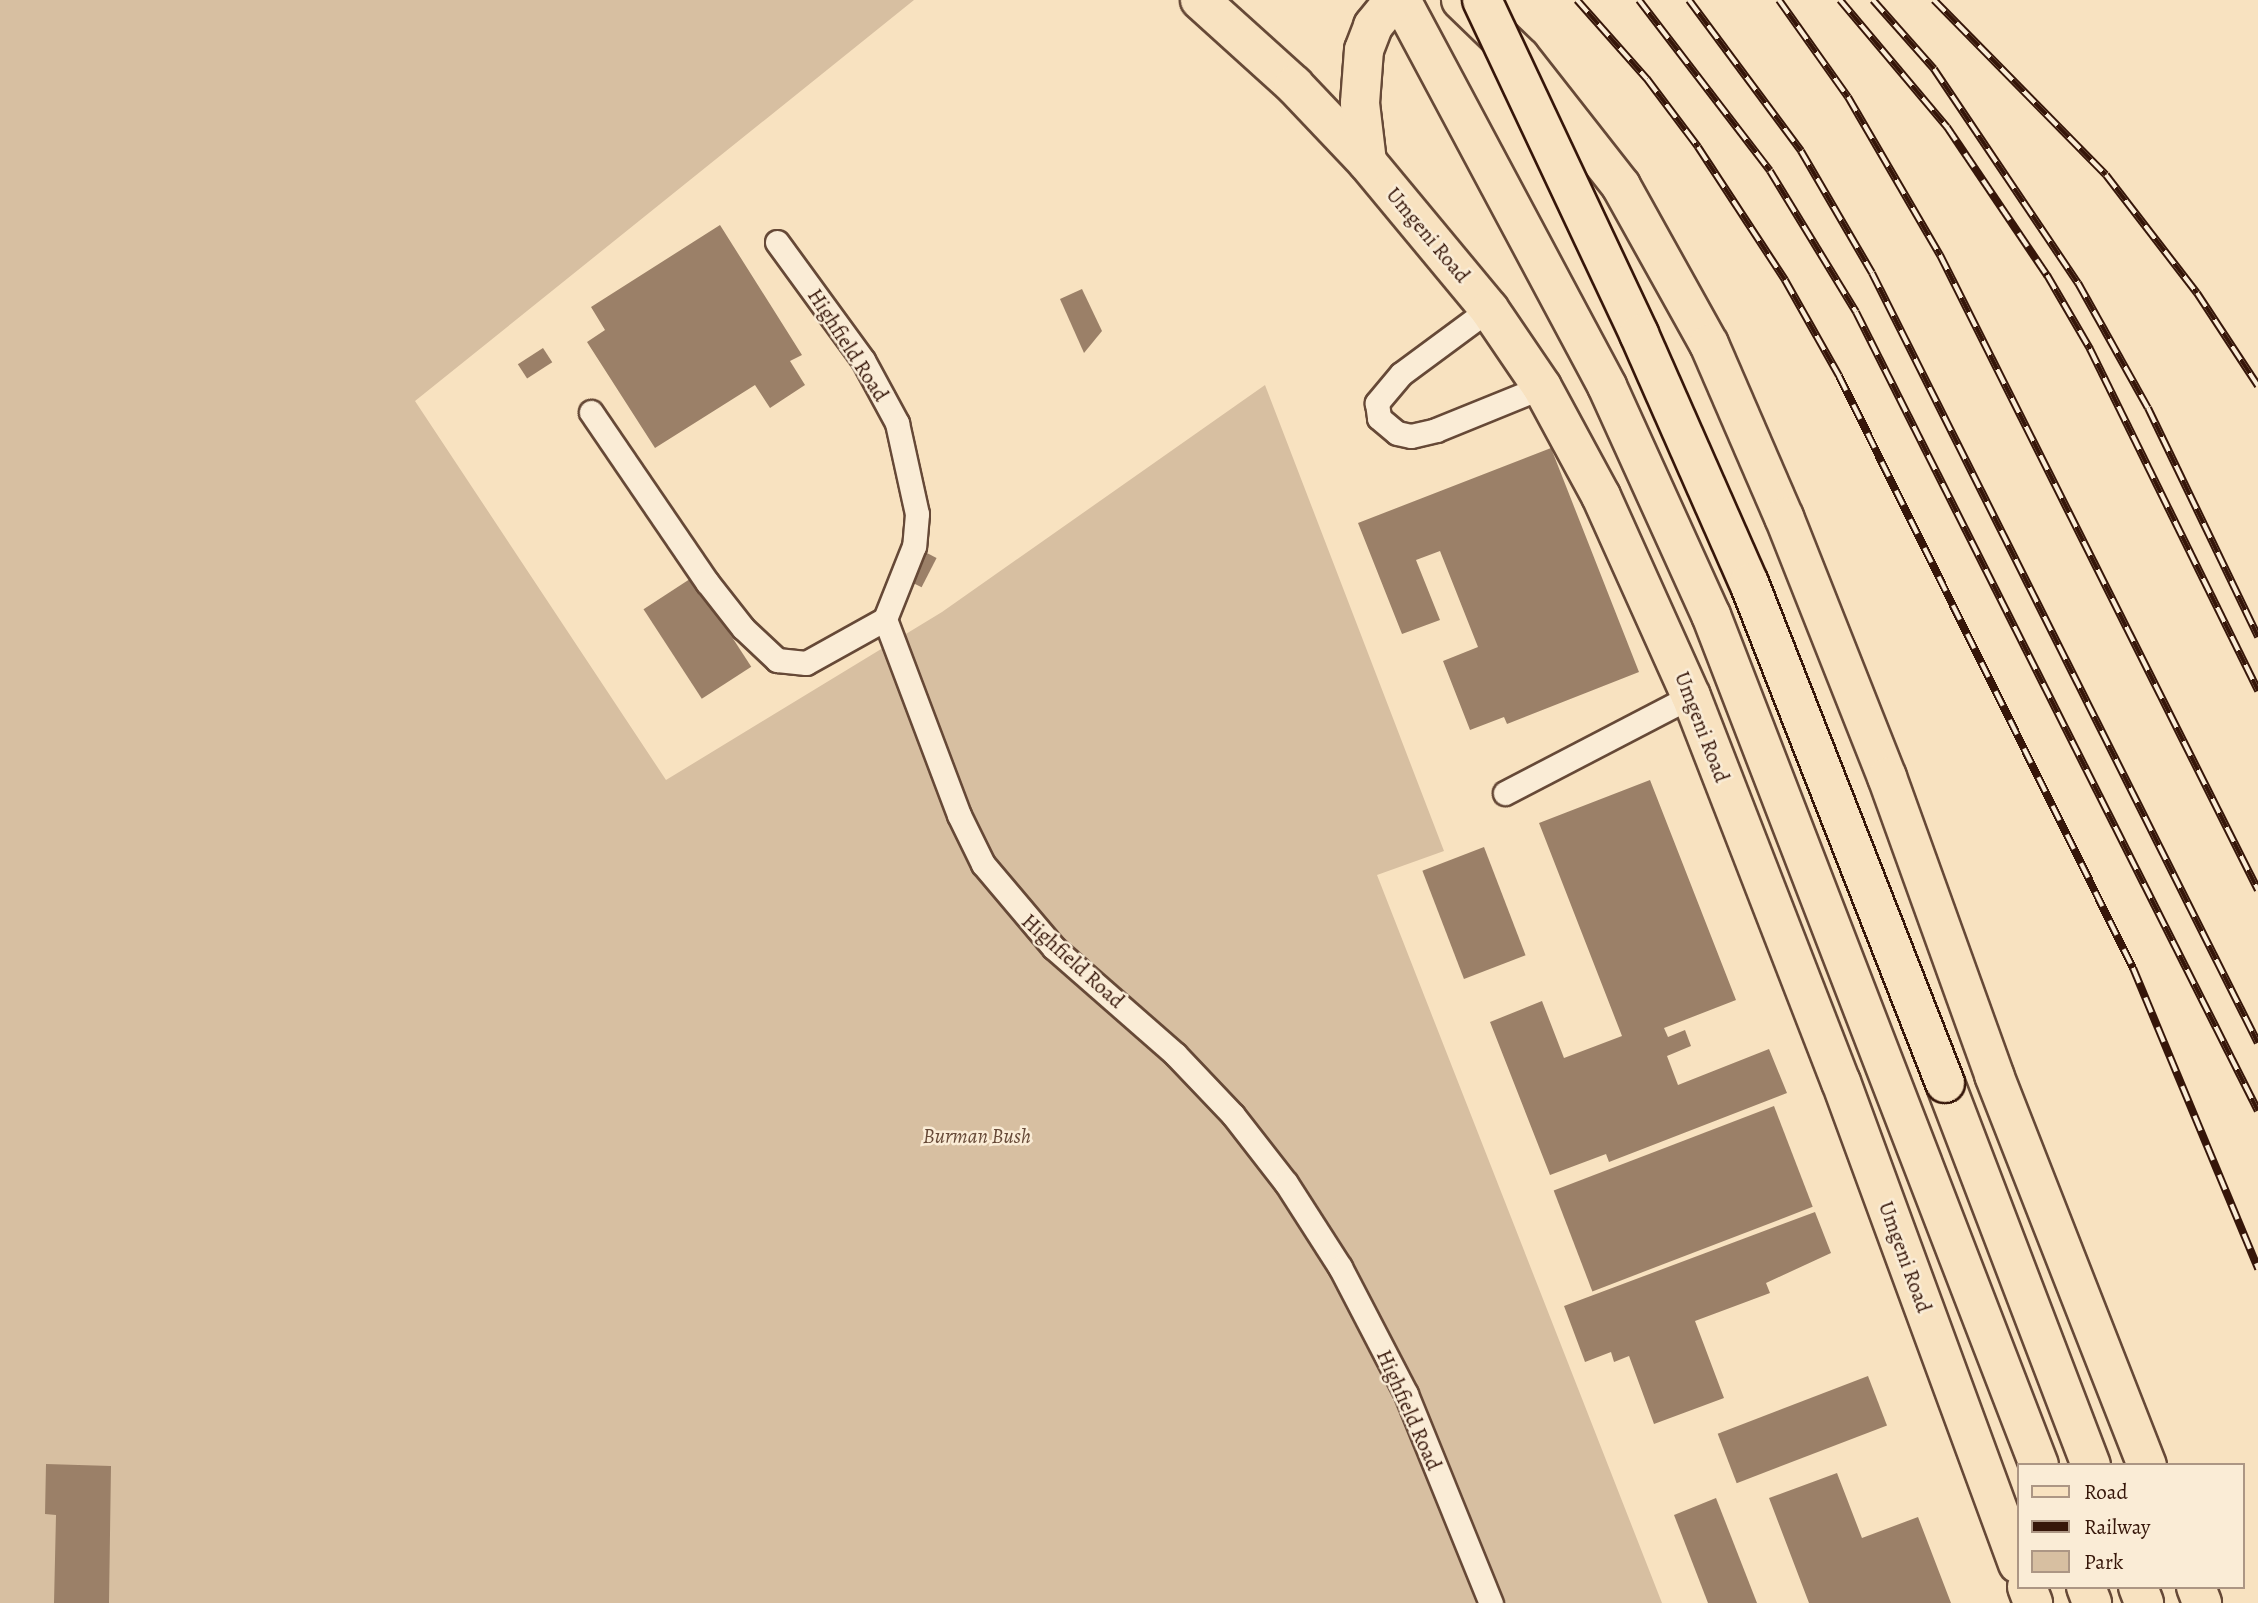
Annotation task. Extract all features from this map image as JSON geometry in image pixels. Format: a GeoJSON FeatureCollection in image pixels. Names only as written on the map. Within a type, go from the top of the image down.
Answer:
{"type":"FeatureCollection","features":[{"type":"Feature","properties":{"kind":"main road","name":"Umgeni Road"},"geometry":{"type":"LineString","coordinates":[[1200,0],[1294,85],[1367,162],[1489,309],[1542,387],[1601,496],[1691,696],[1841,1082],[2016,1559]]}},
{"type":"Feature","properties":{"kind":"main road"},"geometry":{"type":"LineString","coordinates":[[1367,162],[1360,103],[1364,50],[1373,26],[1394,0]]}},
{"type":"Feature","properties":{"kind":"main road"},"geometry":{"type":"LineString","coordinates":[[1401,0],[1607,386],[1711,615],[2038,1463]]}},
{"type":"Feature","properties":{"kind":"main road"},"geometry":{"type":"LineString","coordinates":[[1461,0],[1520,57],[1622,186],[1709,344],[1784,517],[1887,777],[1993,1075],[2146,1463]]}},
{"type":"Feature","properties":{"kind":"main road"},"geometry":{"type":"LineString","coordinates":[[1482,0],[1639,334],[1749,583],[2090,1463]]}},
{"type":"Feature","properties":{"kind":"lane","name":"Highfield Road"},"geometry":{"type":"LineString","coordinates":[[777,242],[863,360],[897,423],[917,514],[914,546],[886,619],[959,815],[983,864],[1054,948],[1175,1054],[1233,1115],[1286,1183],[1340,1267],[1406,1394],[1491,1603]]}},
{"type":"Feature","properties":{"kind":"lane"},"geometry":{"type":"LineString","coordinates":[[1489,309],[1401,374],[1377,403],[1378,418],[1397,433],[1411,436],[1542,387]]}},
{"type":"Feature","properties":{"kind":"lane"},"geometry":{"type":"LineString","coordinates":[[591,412],[707,582],[743,628],[777,660],[806,663],[886,619]]}},
{"type":"Feature","properties":{"kind":"lane"},"geometry":{"type":"LineString","coordinates":[[1505,793],[1691,696]]}},
{"type":"Feature","properties":{"kind":"green space","name":"Burman Bush"},"geometry":{"type":"Polygon","coordinates":[[[0,0],[914,0],[415,401],[666,780],[942,612],[1265,385],[1444,851],[1377,875],[1662,1603],[0,1603],[0,0]]]}},
{"type":"Feature","properties":{"kind":"building"},"geometry":{"type":"Polygon","coordinates":[[[720,225],[802,355],[790,361],[805,385],[770,408],[755,385],[655,448],[587,342],[605,330],[591,307],[720,225]]]}},
{"type":"Feature","properties":{"kind":"building"},"geometry":{"type":"Polygon","coordinates":[[[1082,289],[1102,331],[1084,353],[1060,299],[1082,289]]]}},
{"type":"Feature","properties":{"kind":"building"},"geometry":{"type":"Polygon","coordinates":[[[543,348],[552,362],[527,379],[518,364],[543,348]]]}},
{"type":"Feature","properties":{"kind":"building"},"geometry":{"type":"Polygon","coordinates":[[[1551,448],[1639,672],[1507,724],[1504,717],[1470,730],[1443,661],[1478,647],[1440,551],[1416,560],[1440,620],[1402,634],[1358,523],[1551,448]]]}},
{"type":"Feature","properties":{"kind":"building"},"geometry":{"type":"Polygon","coordinates":[[[925,552],[937,558],[922,587],[910,581],[925,552]]]}},
{"type":"Feature","properties":{"kind":"building"},"geometry":{"type":"Polygon","coordinates":[[[693,577],[751,667],[702,699],[644,609],[693,577]]]}},
{"type":"Feature","properties":{"kind":"building"},"geometry":{"type":"Polygon","coordinates":[[[1650,780],[1736,1000],[1664,1028],[1668,1037],[1685,1030],[1691,1046],[1667,1056],[1678,1085],[1769,1049],[1787,1093],[1609,1162],[1606,1154],[1550,1175],[1490,1022],[1542,1001],[1564,1058],[1622,1036],[1539,823],[1650,780]]]}},
{"type":"Feature","properties":{"kind":"building"},"geometry":{"type":"Polygon","coordinates":[[[1484,847],[1526,955],[1464,979],[1422,871],[1484,847]]]}},
{"type":"Feature","properties":{"kind":"building"},"geometry":{"type":"Polygon","coordinates":[[[1774,1106],[1813,1207],[1592,1291],[1554,1191],[1774,1106]]]}},
{"type":"Feature","properties":{"kind":"building"},"geometry":{"type":"Polygon","coordinates":[[[1815,1212],[1831,1253],[1766,1283],[1770,1293],[1695,1321],[1724,1398],[1654,1424],[1629,1356],[1614,1362],[1611,1352],[1585,1362],[1564,1306],[1815,1212]]]}},
{"type":"Feature","properties":{"kind":"building"},"geometry":{"type":"Polygon","coordinates":[[[1868,1376],[1887,1425],[1737,1483],[1718,1434],[1868,1376]]]}},
{"type":"Feature","properties":{"kind":"building"},"geometry":{"type":"Polygon","coordinates":[[[46,1464],[111,1466],[109,1603],[54,1603],[56,1515],[45,1514],[46,1464]]]}},
{"type":"Feature","properties":{"kind":"building"},"geometry":{"type":"Polygon","coordinates":[[[1837,1473],[1862,1538],[1918,1517],[1951,1603],[1809,1603],[1769,1498],[1837,1473]]]}},
{"type":"Feature","properties":{"kind":"building"},"geometry":{"type":"Polygon","coordinates":[[[1716,1498],[1757,1603],[1708,1603],[1674,1515],[1716,1498]]]}},
{"type":"Feature","properties":{"kind":"railway"},"geometry":{"type":"LineString","coordinates":[[1577,0],[1647,79],[1698,147],[1785,280],[1839,376],[2133,968],[2258,1269]]}},
{"type":"Feature","properties":{"kind":"railway"},"geometry":{"type":"LineString","coordinates":[[1639,0],[1770,171],[1856,312],[2258,1111]]}},
{"type":"Feature","properties":{"kind":"railway"},"geometry":{"type":"LineString","coordinates":[[1689,0],[1801,151],[1872,273],[2258,1043]]}},
{"type":"Feature","properties":{"kind":"railway"},"geometry":{"type":"LineString","coordinates":[[1779,0],[1848,97],[1940,255],[2258,890]]}},
{"type":"Feature","properties":{"kind":"railway"},"geometry":{"type":"LineString","coordinates":[[1840,0],[1947,127],[2047,275],[2090,349],[2258,691]]}},
{"type":"Feature","properties":{"kind":"railway"},"geometry":{"type":"LineString","coordinates":[[1873,0],[1934,69],[2078,283],[2148,408],[2258,637]]}},
{"type":"Feature","properties":{"kind":"railway"},"geometry":{"type":"LineString","coordinates":[[1934,0],[2106,175],[2197,293],[2258,386]]}}]}
